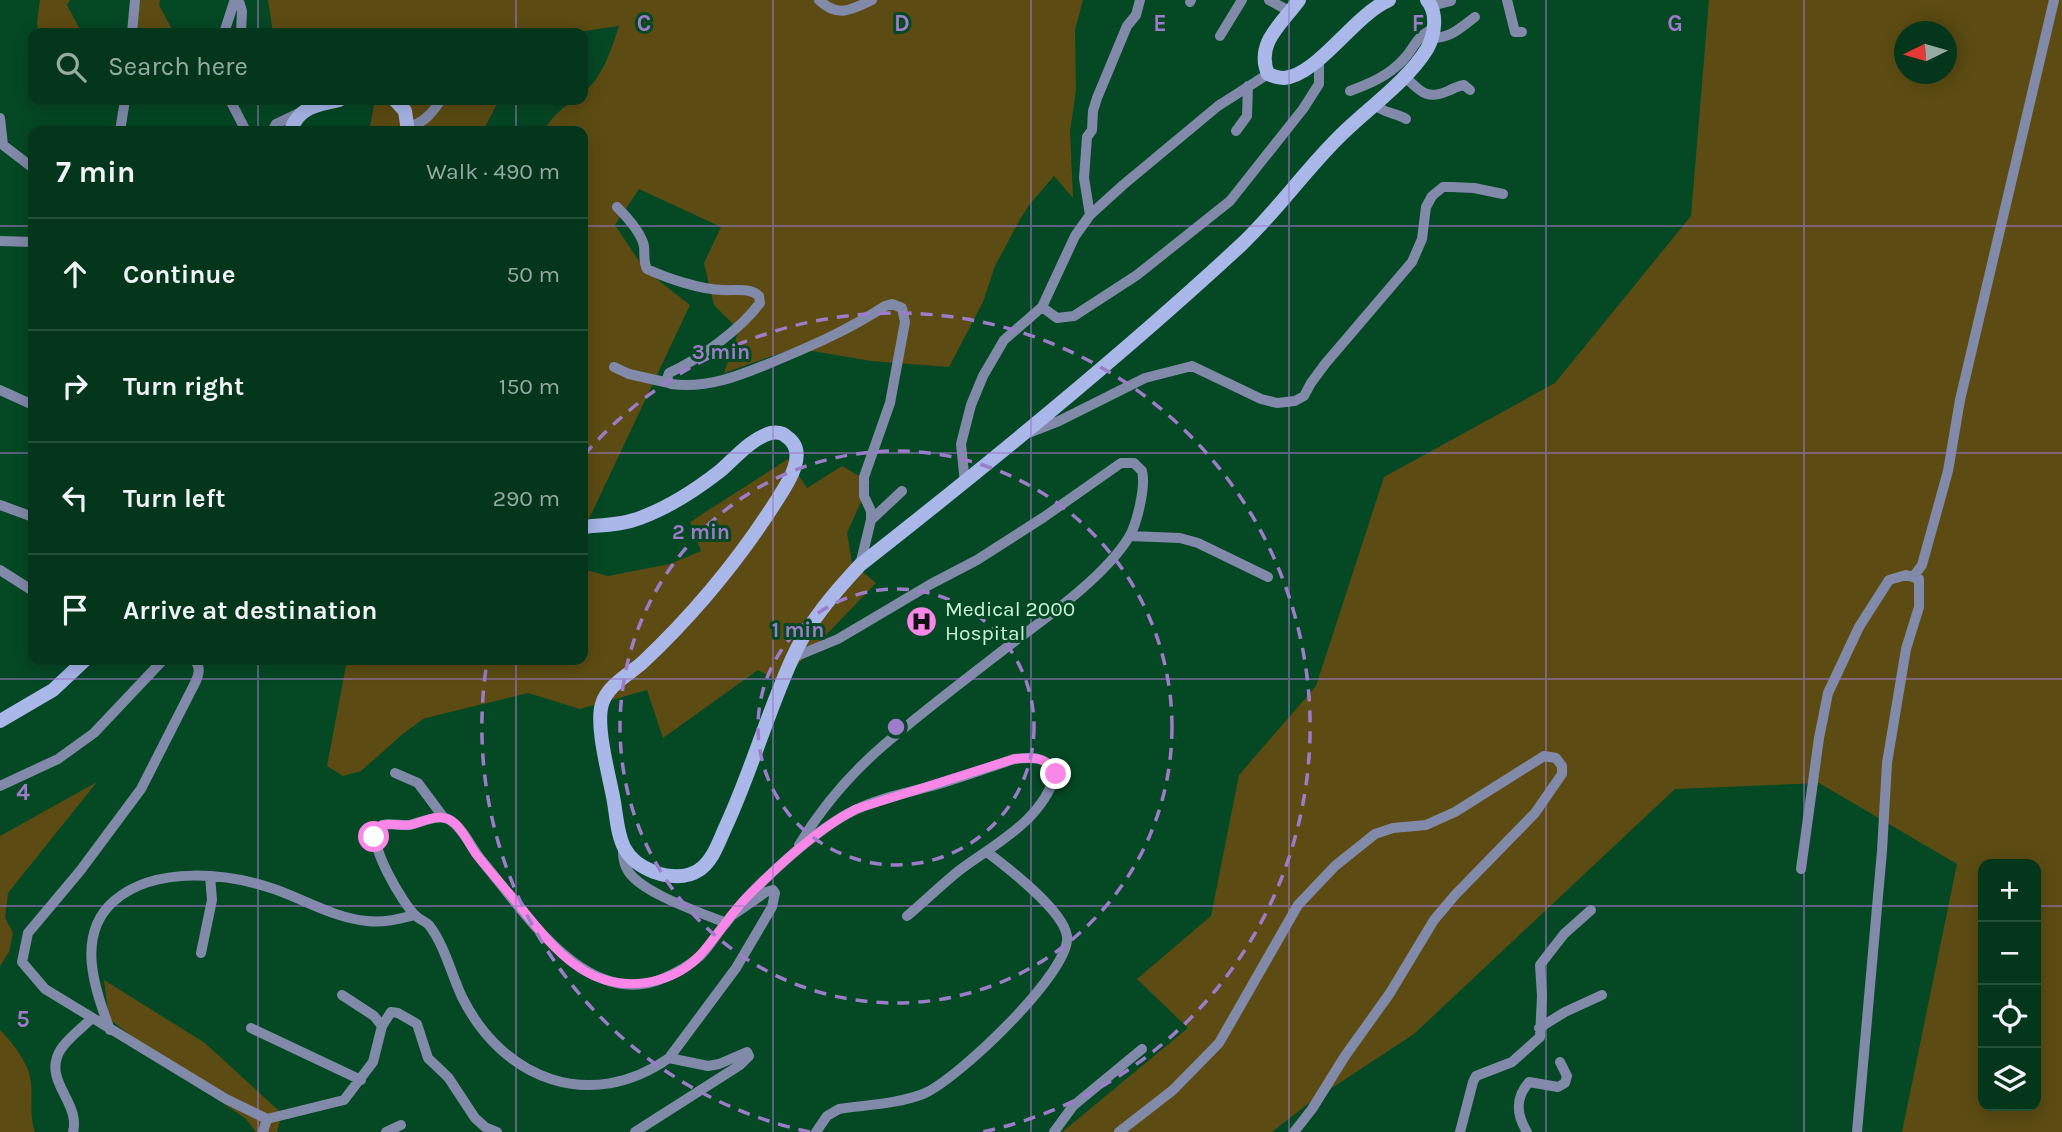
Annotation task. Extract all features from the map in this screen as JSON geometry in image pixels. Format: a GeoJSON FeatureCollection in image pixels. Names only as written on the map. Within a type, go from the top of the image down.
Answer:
{"type":"FeatureCollection","features":[{"type":"Feature","properties":{"kind":"street"},"geometry":{"type":"LineString","coordinates":[[132,28],[135,0]]}},
{"type":"Feature","properties":{"kind":"street"},"geometry":{"type":"LineString","coordinates":[[819,0],[834,11],[846,12],[872,0]]}},
{"type":"Feature","properties":{"kind":"street"},"geometry":{"type":"LineString","coordinates":[[1090,215],[1084,178],[1087,136],[1092,130],[1093,111],[1127,26],[1136,15],[1140,0]]}},
{"type":"Feature","properties":{"kind":"street"},"geometry":{"type":"LineString","coordinates":[[1220,36],[1242,0]]}},
{"type":"Feature","properties":{"kind":"street"},"geometry":{"type":"LineString","coordinates":[[1268,74],[1263,53],[1268,41],[1294,4],[1269,0]]}},
{"type":"Feature","properties":{"kind":"street"},"geometry":{"type":"LineString","coordinates":[[965,483],[961,444],[971,405],[983,376],[1004,340],[1042,307],[1064,255],[1090,215],[1198,122],[1248,86],[1268,74],[1280,78],[1296,75],[1319,58],[1372,9],[1389,0]]}},
{"type":"Feature","properties":{"kind":"street"},"geometry":{"type":"LineString","coordinates":[[1507,0],[1515,32],[1522,32]]}},
{"type":"Feature","properties":{"kind":"street"},"geometry":{"type":"LineString","coordinates":[[1913,577],[1922,565],[1948,471],[1960,400],[2053,0]]}},
{"type":"Feature","properties":{"kind":"street"},"geometry":{"type":"LineString","coordinates":[[623,848],[644,867],[658,873],[686,876],[700,870],[713,854],[732,812],[792,658],[825,605],[860,565],[965,483],[1152,325],[1241,245],[1275,211],[1335,140],[1404,76],[1427,49],[1433,33],[1429,3],[1451,1]]}},
{"type":"Feature","properties":{"kind":"street"},"geometry":{"type":"LineString","coordinates":[[226,28],[234,2],[240,4],[242,11],[241,28]]}},
{"type":"Feature","properties":{"kind":"street"},"geometry":{"type":"LineString","coordinates":[[1350,91],[1381,79],[1405,58],[1418,37],[1433,33],[1442,38],[1458,32],[1475,17]]}},
{"type":"Feature","properties":{"kind":"street"},"geometry":{"type":"LineString","coordinates":[[1042,307],[1057,318],[1074,316],[1138,275],[1230,201],[1303,109],[1318,84],[1319,58]]}},
{"type":"Feature","properties":{"kind":"street"},"geometry":{"type":"LineString","coordinates":[[1404,76],[1422,93],[1432,96],[1459,85],[1464,85],[1469,90]]}},
{"type":"Feature","properties":{"kind":"street"},"geometry":{"type":"LineString","coordinates":[[1237,131],[1247,116],[1248,86]]}},
{"type":"Feature","properties":{"kind":"street"},"geometry":{"type":"LineString","coordinates":[[1374,104],[1389,115],[1399,115],[1406,119]]}},
{"type":"Feature","properties":{"kind":"street"},"geometry":{"type":"LineString","coordinates":[[121,126],[124,105]]}},
{"type":"Feature","properties":{"kind":"street"},"geometry":{"type":"LineString","coordinates":[[233,105],[243,126]]}},
{"type":"Feature","properties":{"kind":"street"},"geometry":{"type":"LineString","coordinates":[[275,126],[321,105]]}},
{"type":"Feature","properties":{"kind":"street"},"geometry":{"type":"LineString","coordinates":[[400,105],[405,111],[408,126]]}},
{"type":"Feature","properties":{"kind":"street"},"geometry":{"type":"LineString","coordinates":[[415,126],[438,105]]}},
{"type":"Feature","properties":{"kind":"street"},"geometry":{"type":"LineString","coordinates":[[292,126],[299,113]]}},
{"type":"Feature","properties":{"kind":"street"},"geometry":{"type":"LineString","coordinates":[[0,118],[2,147],[28,165]]}},
{"type":"Feature","properties":{"kind":"street"},"geometry":{"type":"LineString","coordinates":[[1022,435],[1059,421],[1145,378],[1192,366],[1261,399],[1277,403],[1295,401],[1304,396],[1325,364],[1412,262],[1422,239],[1426,207],[1432,196],[1443,187],[1474,188],[1503,194]]}},
{"type":"Feature","properties":{"kind":"street"},"geometry":{"type":"LineString","coordinates":[[617,207],[643,243],[644,264],[647,269],[707,288],[750,290],[759,296],[760,303],[746,320],[669,373],[669,383]]}},
{"type":"Feature","properties":{"kind":"street"},"geometry":{"type":"LineString","coordinates":[[0,241],[28,242]]}},
{"type":"Feature","properties":{"kind":"street"},"geometry":{"type":"LineString","coordinates":[[614,368],[682,386],[704,385],[732,379],[839,334],[885,306],[892,304],[902,308],[905,322],[890,403],[864,477],[864,496],[871,511],[871,520],[860,565]]}},
{"type":"Feature","properties":{"kind":"street"},"geometry":{"type":"LineString","coordinates":[[0,390],[28,403]]}},
{"type":"Feature","properties":{"kind":"street"},"geometry":{"type":"LineString","coordinates":[[588,527],[613,525],[641,518],[707,480],[758,439],[772,433],[783,434],[794,442],[797,460],[790,476],[746,546],[710,594],[676,632],[612,687],[602,704],[604,748],[627,871],[654,892],[728,920]]}},
{"type":"Feature","properties":{"kind":"street"},"geometry":{"type":"LineString","coordinates":[[792,658],[838,639],[976,560],[1112,469],[1128,462],[1139,466],[1144,478],[1130,536],[1112,558],[1074,595],[883,746],[829,800],[794,853]]}},
{"type":"Feature","properties":{"kind":"street"},"geometry":{"type":"LineString","coordinates":[[871,520],[901,491]]}},
{"type":"Feature","properties":{"kind":"street"},"geometry":{"type":"LineString","coordinates":[[0,505],[28,515]]}},
{"type":"Feature","properties":{"kind":"street"},"geometry":{"type":"LineString","coordinates":[[1130,536],[1180,538],[1198,543],[1268,577]]}},
{"type":"Feature","properties":{"kind":"street"},"geometry":{"type":"LineString","coordinates":[[0,570],[28,588]]}},
{"type":"Feature","properties":{"kind":"street"},"geometry":{"type":"LineString","coordinates":[[1801,869],[1828,693],[1859,627],[1889,580],[1906,575],[1919,579],[1919,607],[1906,649],[1887,763],[1882,851],[1857,1132]]}},
{"type":"Feature","properties":{"kind":"street"},"geometry":{"type":"LineString","coordinates":[[0,721],[53,690],[80,665]]}},
{"type":"Feature","properties":{"kind":"street"},"geometry":{"type":"LineString","coordinates":[[0,786],[58,759],[94,733],[158,665]]}},
{"type":"Feature","properties":{"kind":"street"},"geometry":{"type":"LineString","coordinates":[[198,665],[196,681],[141,789],[80,871],[28,933],[22,962],[45,989],[226,1099],[267,1119],[344,1100],[361,1080],[376,1055],[382,1026],[391,1012],[398,1013],[417,1024],[428,1058],[448,1077],[475,1118],[485,1127],[497,1132]]}},
{"type":"Feature","properties":{"kind":"street"},"geometry":{"type":"LineString","coordinates":[[1119,1132],[1173,1090],[1219,1044],[1293,914],[1309,892],[1335,866],[1375,834],[1393,828],[1426,825],[1455,812],[1544,756],[1556,758],[1562,766],[1562,774],[1535,813],[1434,920],[1390,992],[1294,1132]]}},
{"type":"Feature","properties":{"kind":"street"},"geometry":{"type":"LineString","coordinates":[[395,773],[418,783],[444,818],[456,826],[555,947],[574,964],[608,981],[635,985],[654,982],[675,973],[699,956],[748,895],[835,820],[877,802],[1014,759],[1033,757],[1045,760],[1052,766],[1056,774],[1044,801],[1016,831],[961,870],[907,916]]}},
{"type":"Feature","properties":{"kind":"street"},"geometry":{"type":"LineString","coordinates":[[444,818],[378,827],[374,832],[374,842],[394,883],[415,915],[428,924],[463,999],[482,1027],[503,1052],[542,1078],[565,1084],[614,1083],[633,1079],[669,1058],[736,968],[772,907],[775,893],[773,890],[765,892],[728,920]]}},
{"type":"Feature","properties":{"kind":"street"},"geometry":{"type":"LineString","coordinates":[[816,1132],[827,1116],[839,1109],[923,1094],[952,1077],[1012,1021],[1061,958],[1067,944],[1067,934],[1055,913],[1024,882],[987,852]]}},
{"type":"Feature","properties":{"kind":"street"},"geometry":{"type":"LineString","coordinates":[[110,1030],[98,996],[90,955],[99,918],[122,894],[138,884],[158,879],[210,876],[274,889],[348,918],[390,921],[415,915]]}},
{"type":"Feature","properties":{"kind":"street"},"geometry":{"type":"LineString","coordinates":[[201,953],[212,900],[210,876]]}},
{"type":"Feature","properties":{"kind":"street"},"geometry":{"type":"LineString","coordinates":[[1460,1132],[1476,1076],[1511,1062],[1540,1037],[1540,965],[1564,934],[1591,910]]}},
{"type":"Feature","properties":{"kind":"street"},"geometry":{"type":"LineString","coordinates":[[342,995],[374,1016],[382,1026]]}},
{"type":"Feature","properties":{"kind":"street"},"geometry":{"type":"LineString","coordinates":[[1539,1028],[1601,995]]}},
{"type":"Feature","properties":{"kind":"street"},"geometry":{"type":"LineString","coordinates":[[73,1132],[76,1117],[56,1077],[55,1065],[60,1050],[92,1018]]}},
{"type":"Feature","properties":{"kind":"street"},"geometry":{"type":"LineString","coordinates":[[251,1028],[361,1080]]}},
{"type":"Feature","properties":{"kind":"street"},"geometry":{"type":"LineString","coordinates":[[1054,1132],[1073,1106],[1142,1049]]}},
{"type":"Feature","properties":{"kind":"street"},"geometry":{"type":"LineString","coordinates":[[635,1132],[740,1065],[749,1056],[747,1052],[708,1066],[669,1058]]}},
{"type":"Feature","properties":{"kind":"street"},"geometry":{"type":"LineString","coordinates":[[1527,1132],[1518,1111],[1523,1088],[1529,1082],[1558,1087],[1565,1083],[1567,1076],[1560,1062]]}},
{"type":"Feature","properties":{"kind":"street"},"geometry":{"type":"LineString","coordinates":[[263,1132],[267,1119]]}},
{"type":"Feature","properties":{"kind":"street"},"geometry":{"type":"LineString","coordinates":[[386,1132],[401,1125]]}},
{"type":"Feature","properties":{"kind":"shaded area"},"geometry":{"type":"Polygon","coordinates":[[[40,0],[70,0],[67,5],[79,28],[38,28],[40,0]]]}},
{"type":"Feature","properties":{"kind":"shaded area"},"geometry":{"type":"Polygon","coordinates":[[[138,0],[160,0],[159,5],[171,28],[136,28],[138,0]]]}},
{"type":"Feature","properties":{"kind":"shaded area"},"geometry":{"type":"Polygon","coordinates":[[[268,0],[1083,0],[1075,30],[1076,91],[1070,131],[1073,198],[1054,176],[1029,205],[995,266],[983,302],[949,367],[871,361],[795,348],[724,373],[739,330],[714,305],[704,263],[721,227],[639,189],[615,225],[645,270],[690,305],[589,519],[588,126],[547,126],[565,106],[588,105],[588,89],[606,62],[619,26],[588,31],[588,28],[272,28],[268,0]]]}},
{"type":"Feature","properties":{"kind":"shaded area"},"geometry":{"type":"Polygon","coordinates":[[[1709,0],[2062,0],[2062,1132],[1902,1132],[1957,864],[1819,783],[1675,789],[1414,1034],[1309,1103],[1272,1132],[1062,1132],[1188,1028],[1137,979],[1211,916],[1239,775],[1316,686],[1384,477],[1555,383],[1691,216],[1709,0]]]}},
{"type":"Feature","properties":{"kind":"shaded area"},"geometry":{"type":"Polygon","coordinates":[[[374,105],[496,105],[486,126],[370,126],[374,105]]]}},
{"type":"Feature","properties":{"kind":"shaded area"},"geometry":{"type":"Polygon","coordinates":[[[788,459],[807,488],[842,466],[870,482],[847,533],[852,563],[876,583],[780,683],[758,670],[663,738],[647,690],[580,709],[528,693],[423,719],[361,771],[343,776],[327,766],[346,665],[588,665],[588,570],[608,576],[670,564],[701,551],[690,522],[788,459]]]}},
{"type":"Feature","properties":{"kind":"shaded area"},"geometry":{"type":"Polygon","coordinates":[[[97,782],[8,893],[5,918],[13,933],[9,952],[0,966],[0,836],[97,782]]]}},
{"type":"Feature","properties":{"kind":"shaded area"},"geometry":{"type":"Polygon","coordinates":[[[104,980],[205,1043],[278,1110],[281,1116],[277,1132],[256,1132],[246,1119],[109,1019],[104,980]]]}},
{"type":"Feature","properties":{"kind":"shaded area"},"geometry":{"type":"Polygon","coordinates":[[[0,1030],[9,1039],[29,1071],[35,1132],[0,1132],[0,1030]]]}},
{"type":"Feature","properties":{"kind":"place","name":"Medical 2000 Hospital"},"geometry":{"type":"Point","coordinates":[922,621]}},
{"type":"Feature","properties":{"kind":"route"},"geometry":{"type":"LineString","coordinates":[[374,837],[374,832],[382,825],[401,826],[440,818],[451,821],[555,947],[574,964],[608,981],[635,985],[654,982],[675,973],[699,956],[748,895],[835,820],[856,809],[1014,759],[1033,757],[1045,760],[1056,774]]}}]}
